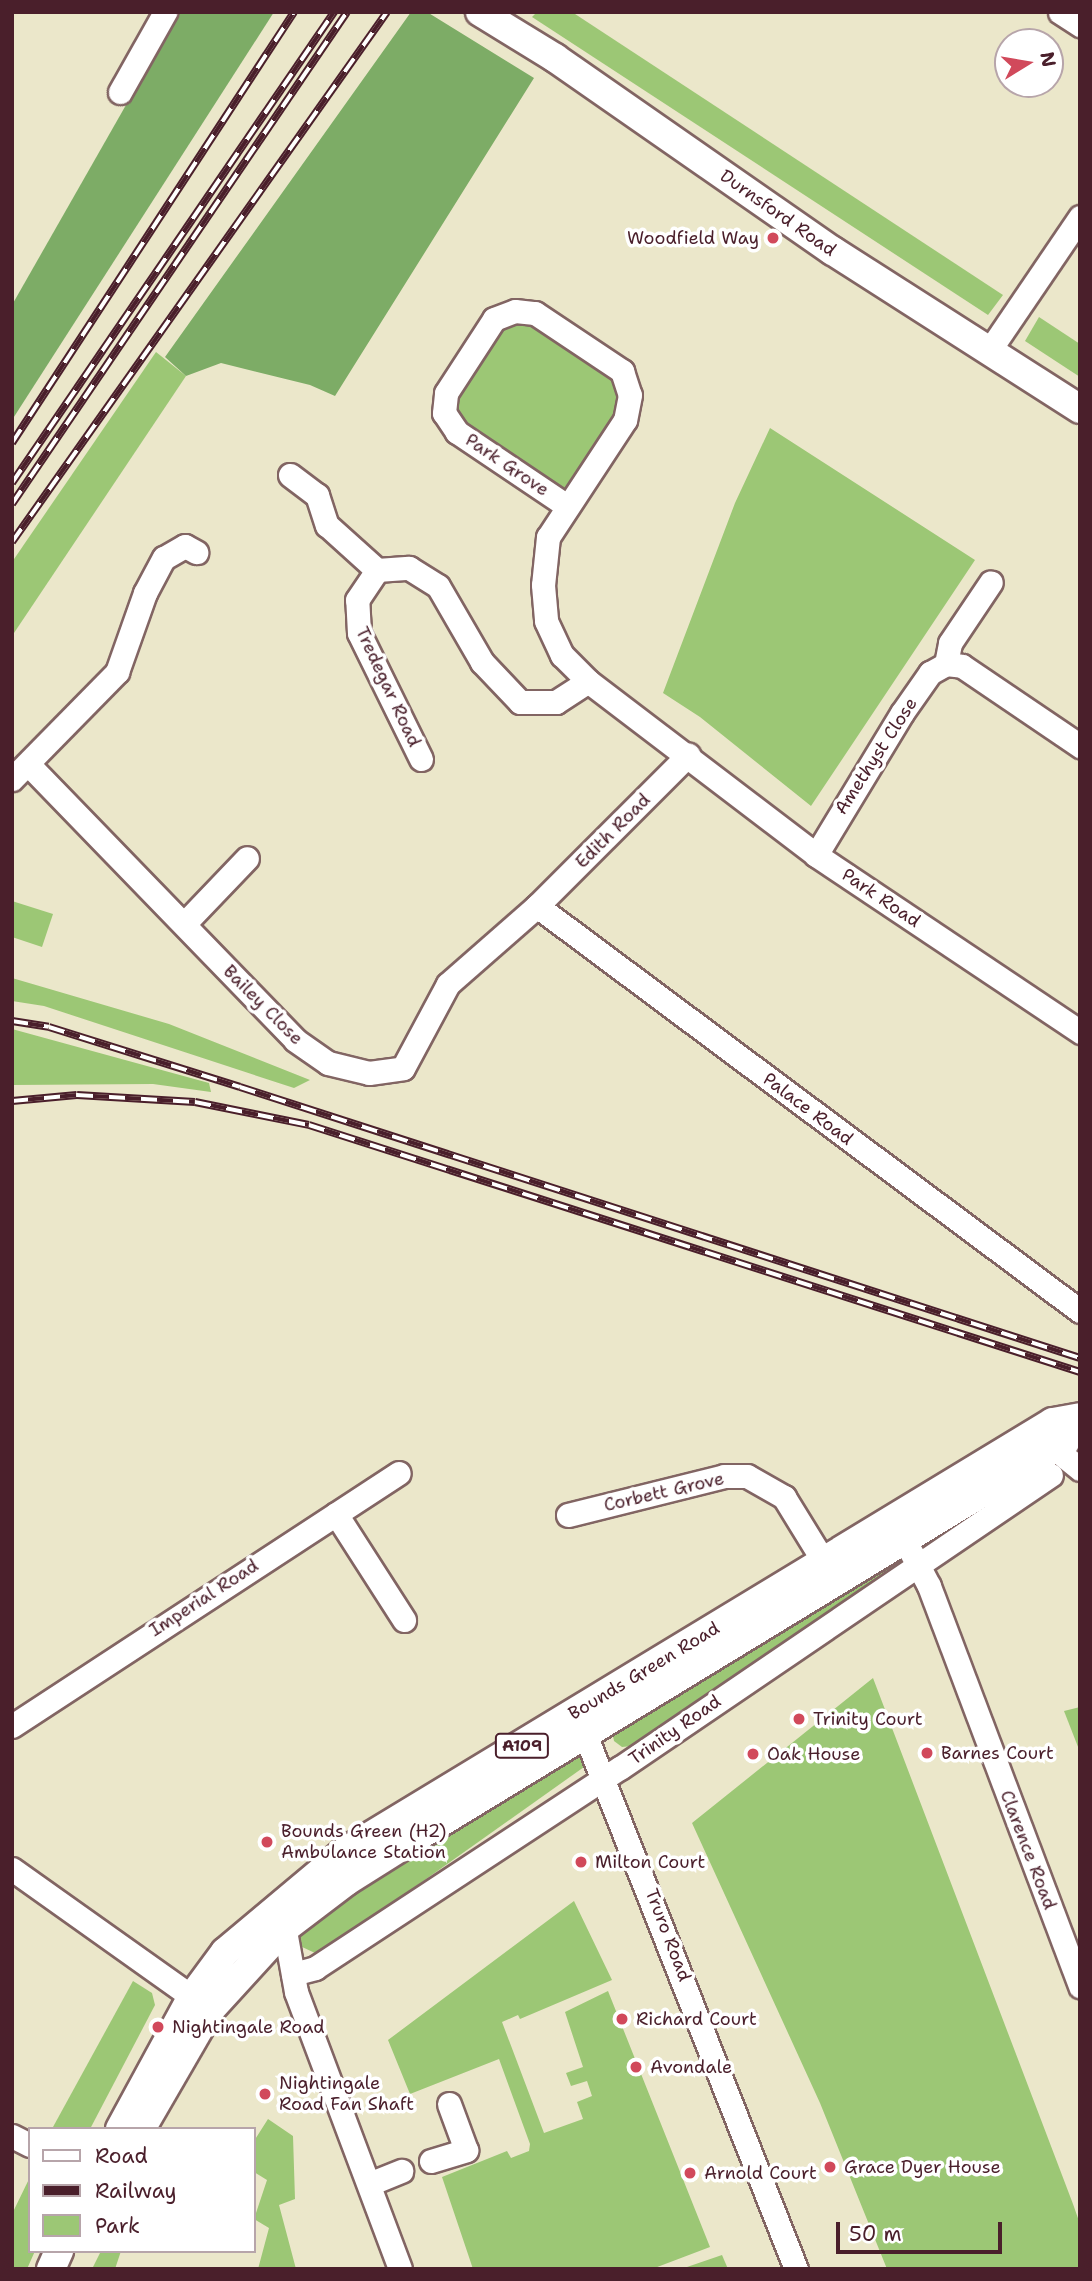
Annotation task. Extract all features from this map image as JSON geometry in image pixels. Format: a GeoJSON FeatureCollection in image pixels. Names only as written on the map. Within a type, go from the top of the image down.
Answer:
{"type":"FeatureCollection","features":[{"type":"Feature","properties":{"kind":"main road","name":"Durnsford Road"},"geometry":{"type":"LineString","coordinates":[[480,12],[555,58],[833,251],[1080,410]]}},
{"type":"Feature","properties":{"kind":"main road","name":"Bounds Green Road"},"geometry":{"type":"LineString","coordinates":[[899,1531],[1053,1462],[1079,1420]]}},
{"type":"Feature","properties":{"kind":"main road","name":"Bounds Green Road"},"geometry":{"type":"LineString","coordinates":[[142,2127],[225,1952],[282,1915],[344,1852],[591,1717],[899,1531],[1053,1422],[1079,1420]]}},
{"type":"Feature","properties":{"kind":"main road","name":"Bounds Green Road"},"geometry":{"type":"LineString","coordinates":[[121,2127],[200,2004]]}},
{"type":"Feature","properties":{"kind":"main road"},"geometry":{"type":"LineString","coordinates":[[51,2269],[58,2253]]}},
{"type":"Feature","properties":{"kind":"main road"},"geometry":{"type":"LineString","coordinates":[[71,2269],[78,2253]]}},
{"type":"Feature","properties":{"kind":"street"},"geometry":{"type":"LineString","coordinates":[[120,92],[165,12]]}},
{"type":"Feature","properties":{"kind":"street"},"geometry":{"type":"LineString","coordinates":[[1060,12],[1080,25]]}},
{"type":"Feature","properties":{"kind":"street"},"geometry":{"type":"LineString","coordinates":[[989,351],[1080,217]]}},
{"type":"Feature","properties":{"kind":"street","name":"Park Grove"},"geometry":{"type":"LineString","coordinates":[[567,506],[457,432],[444,413],[446,393],[494,319],[515,311],[536,313],[622,371],[630,395],[625,419],[548,537],[543,585],[547,621],[562,655],[589,681],[688,755]]}},
{"type":"Feature","properties":{"kind":"street"},"geometry":{"type":"LineString","coordinates":[[290,475],[317,495],[327,526],[377,570],[409,568],[438,586],[482,662],[520,702],[556,702],[589,681]]}},
{"type":"Feature","properties":{"kind":"street","name":"Bailey Close"},"geometry":{"type":"LineString","coordinates":[[195,552],[185,546],[164,558],[145,593],[117,672],[20,771],[184,924],[295,1040],[328,1063],[386,1073],[403,1068],[448,984],[537,906]]}},
{"type":"Feature","properties":{"kind":"street","name":"Tredegar Road"},"geometry":{"type":"LineString","coordinates":[[377,570],[357,600],[359,633],[421,759]]}},
{"type":"Feature","properties":{"kind":"street","name":"Amethyst Close"},"geometry":{"type":"LineString","coordinates":[[816,855],[902,713],[930,673],[946,664],[950,643],[990,582]]}},
{"type":"Feature","properties":{"kind":"street"},"geometry":{"type":"LineString","coordinates":[[946,664],[962,666],[1080,746]]}},
{"type":"Feature","properties":{"kind":"street","name":"Park Road"},"geometry":{"type":"LineString","coordinates":[[688,755],[816,855],[1080,1032]]}},
{"type":"Feature","properties":{"kind":"street","name":"Edith Road"},"geometry":{"type":"LineString","coordinates":[[537,906],[688,755]]}},
{"type":"Feature","properties":{"kind":"street"},"geometry":{"type":"LineString","coordinates":[[184,924],[247,858]]}},
{"type":"Feature","properties":{"kind":"street","name":"Palace Road"},"geometry":{"type":"LineString","coordinates":[[537,906],[1080,1311]]}},
{"type":"Feature","properties":{"kind":"street"},"geometry":{"type":"LineString","coordinates":[[1053,1462],[1080,1469]]}},
{"type":"Feature","properties":{"kind":"street","name":"Trinity Road"},"geometry":{"type":"LineString","coordinates":[[292,1973],[315,1968],[610,1776],[919,1565],[1053,1462]]}},
{"type":"Feature","properties":{"kind":"street","name":"Imperial Road"},"geometry":{"type":"LineString","coordinates":[[12,1726],[399,1472]]}},
{"type":"Feature","properties":{"kind":"street","name":"Corbett Grove"},"geometry":{"type":"LineString","coordinates":[[568,1515],[724,1476],[747,1476],[784,1497],[830,1571]]}},
{"type":"Feature","properties":{"kind":"street"},"geometry":{"type":"LineString","coordinates":[[337,1514],[404,1620]]}},
{"type":"Feature","properties":{"kind":"street","name":"Clarence Road"},"geometry":{"type":"LineString","coordinates":[[899,1531],[919,1565],[1080,1986]]}},
{"type":"Feature","properties":{"kind":"street","name":"Truro Road"},"geometry":{"type":"LineString","coordinates":[[591,1717],[610,1776],[796,2269]]}},
{"type":"Feature","properties":{"kind":"street"},"geometry":{"type":"LineString","coordinates":[[12,1869],[200,2004]]}},
{"type":"Feature","properties":{"kind":"street"},"geometry":{"type":"LineString","coordinates":[[282,1915],[292,1973],[400,2269]]}},
{"type":"Feature","properties":{"kind":"street"},"geometry":{"type":"LineString","coordinates":[[431,2161],[466,2150],[449,2104]]}},
{"type":"Feature","properties":{"kind":"street"},"geometry":{"type":"LineString","coordinates":[[12,2136],[28,2144]]}},
{"type":"Feature","properties":{"kind":"street"},"geometry":{"type":"LineString","coordinates":[[369,2184],[402,2171]]}},
{"type":"Feature","properties":{"kind":"green space"},"geometry":{"type":"Polygon","coordinates":[[[179,12],[274,12],[12,420],[12,305],[179,12]]]}},
{"type":"Feature","properties":{"kind":"green space"},"geometry":{"type":"Polygon","coordinates":[[[411,12],[427,12],[534,78],[335,396],[310,385],[221,363],[186,376],[165,357],[411,12]]]}},
{"type":"Feature","properties":{"kind":"green space"},"geometry":{"type":"Polygon","coordinates":[[[537,12],[572,12],[1003,295],[988,315],[532,17],[537,12]]]}},
{"type":"Feature","properties":{"kind":"green space"},"geometry":{"type":"Polygon","coordinates":[[[1039,317],[1080,344],[1080,377],[1025,341],[1039,317]]]}},
{"type":"Feature","properties":{"kind":"green space"},"geometry":{"type":"Polygon","coordinates":[[[530,320],[615,373],[621,397],[619,419],[566,496],[480,438],[452,413],[452,393],[501,324],[530,320]]]}},
{"type":"Feature","properties":{"kind":"green space"},"geometry":{"type":"Polygon","coordinates":[[[156,352],[186,376],[12,636],[12,562],[156,352]]]}},
{"type":"Feature","properties":{"kind":"green space"},"geometry":{"type":"Polygon","coordinates":[[[770,428],[975,560],[811,806],[700,717],[663,693],[735,503],[770,428]]]}},
{"type":"Feature","properties":{"kind":"green space"},"geometry":{"type":"Polygon","coordinates":[[[12,901],[53,914],[42,947],[12,937],[12,901]]]}},
{"type":"Feature","properties":{"kind":"green space"},"geometry":{"type":"Polygon","coordinates":[[[12,978],[169,1024],[310,1080],[294,1088],[44,1006],[12,1001],[12,978]]]}},
{"type":"Feature","properties":{"kind":"green space"},"geometry":{"type":"Polygon","coordinates":[[[12,1029],[209,1083],[211,1092],[153,1084],[12,1085],[12,1029]]]}},
{"type":"Feature","properties":{"kind":"green space"},"geometry":{"type":"Polygon","coordinates":[[[888,1563],[892,1566],[890,1576],[632,1746],[622,1747],[614,1741],[612,1731],[888,1563]]]}},
{"type":"Feature","properties":{"kind":"green space"},"geometry":{"type":"Polygon","coordinates":[[[873,1678],[1073,2204],[1080,2224],[1080,2269],[887,2269],[820,2103],[692,1823],[873,1678]]]}},
{"type":"Feature","properties":{"kind":"green space"},"geometry":{"type":"Polygon","coordinates":[[[1080,1707],[1080,1752],[1064,1711],[1080,1707]]]}},
{"type":"Feature","properties":{"kind":"green space"},"geometry":{"type":"Polygon","coordinates":[[[567,1753],[582,1757],[584,1767],[326,1950],[315,1953],[300,1946],[300,1931],[314,1919],[567,1753]]]}},
{"type":"Feature","properties":{"kind":"green space"},"geometry":{"type":"Polygon","coordinates":[[[574,1901],[612,1980],[520,2019],[518,2015],[502,2022],[544,2133],[583,2119],[577,2102],[592,2096],[587,2081],[571,2086],[566,2073],[583,2067],[565,2012],[608,1991],[710,2247],[652,2269],[473,2269],[442,2177],[507,2151],[511,2158],[529,2151],[530,2144],[499,2059],[410,2094],[388,2040],[574,1901]]]}},
{"type":"Feature","properties":{"kind":"green space"},"geometry":{"type":"Polygon","coordinates":[[[133,1981],[152,1993],[155,2005],[91,2127],[53,2127],[133,1981]]]}},
{"type":"Feature","properties":{"kind":"green space"},"geometry":{"type":"Polygon","coordinates":[[[268,2119],[293,2136],[295,2199],[279,2205],[296,2269],[258,2269],[269,2228],[256,2220],[267,2180],[256,2173],[256,2138],[268,2119]]]}},
{"type":"Feature","properties":{"kind":"green space"},"geometry":{"type":"Polygon","coordinates":[[[28,2181],[28,2253],[34,2253],[27,2269],[12,2269],[12,2214],[28,2181]]]}},
{"type":"Feature","properties":{"kind":"green space"},"geometry":{"type":"Polygon","coordinates":[[[100,2253],[120,2253],[115,2269],[92,2269],[100,2253]]]}},
{"type":"Feature","properties":{"kind":"green space"},"geometry":{"type":"Polygon","coordinates":[[[722,2255],[728,2269],[683,2269],[687,2267],[722,2255]]]}},
{"type":"Feature","properties":{"kind":"railway"},"geometry":{"type":"LineString","coordinates":[[12,443],[294,12]]}},
{"type":"Feature","properties":{"kind":"railway"},"geometry":{"type":"LineString","coordinates":[[12,483],[334,12]]}},
{"type":"Feature","properties":{"kind":"railway"},"geometry":{"type":"LineString","coordinates":[[12,504],[347,12]]}},
{"type":"Feature","properties":{"kind":"railway"},"geometry":{"type":"LineString","coordinates":[[12,542],[387,12]]}},
{"type":"Feature","properties":{"kind":"railway"},"geometry":{"type":"LineString","coordinates":[[12,1021],[49,1027],[240,1087],[1080,1358]]}},
{"type":"Feature","properties":{"kind":"railway"},"geometry":{"type":"LineString","coordinates":[[12,1101],[77,1095],[195,1102],[309,1125],[1080,1372]]}},
{"type":"Feature","properties":{"kind":"place","name":"Woodfield Way"},"geometry":{"type":"Point","coordinates":[773,238]}},
{"type":"Feature","properties":{"kind":"place","name":"Trinity Court"},"geometry":{"type":"Point","coordinates":[799,1719]}},
{"type":"Feature","properties":{"kind":"place","name":"Barnes Court"},"geometry":{"type":"Point","coordinates":[927,1753]}},
{"type":"Feature","properties":{"kind":"place","name":"Oak House"},"geometry":{"type":"Point","coordinates":[753,1754]}},
{"type":"Feature","properties":{"kind":"place","name":"Bounds Green (H2) Ambulance Station"},"geometry":{"type":"Point","coordinates":[267,1842]}},
{"type":"Feature","properties":{"kind":"place","name":"Milton Court"},"geometry":{"type":"Point","coordinates":[581,1862]}},
{"type":"Feature","properties":{"kind":"place","name":"Richard Court"},"geometry":{"type":"Point","coordinates":[622,2019]}},
{"type":"Feature","properties":{"kind":"place","name":"Nightingale Road"},"geometry":{"type":"Point","coordinates":[158,2027]}},
{"type":"Feature","properties":{"kind":"place","name":"Avondale"},"geometry":{"type":"Point","coordinates":[636,2067]}},
{"type":"Feature","properties":{"kind":"place","name":"Nightingale Road Fan Shaft"},"geometry":{"type":"Point","coordinates":[265,2094]}},
{"type":"Feature","properties":{"kind":"place","name":"Grace Dyer House"},"geometry":{"type":"Point","coordinates":[830,2167]}},
{"type":"Feature","properties":{"kind":"place","name":"Arnold Court"},"geometry":{"type":"Point","coordinates":[690,2173]}}]}
